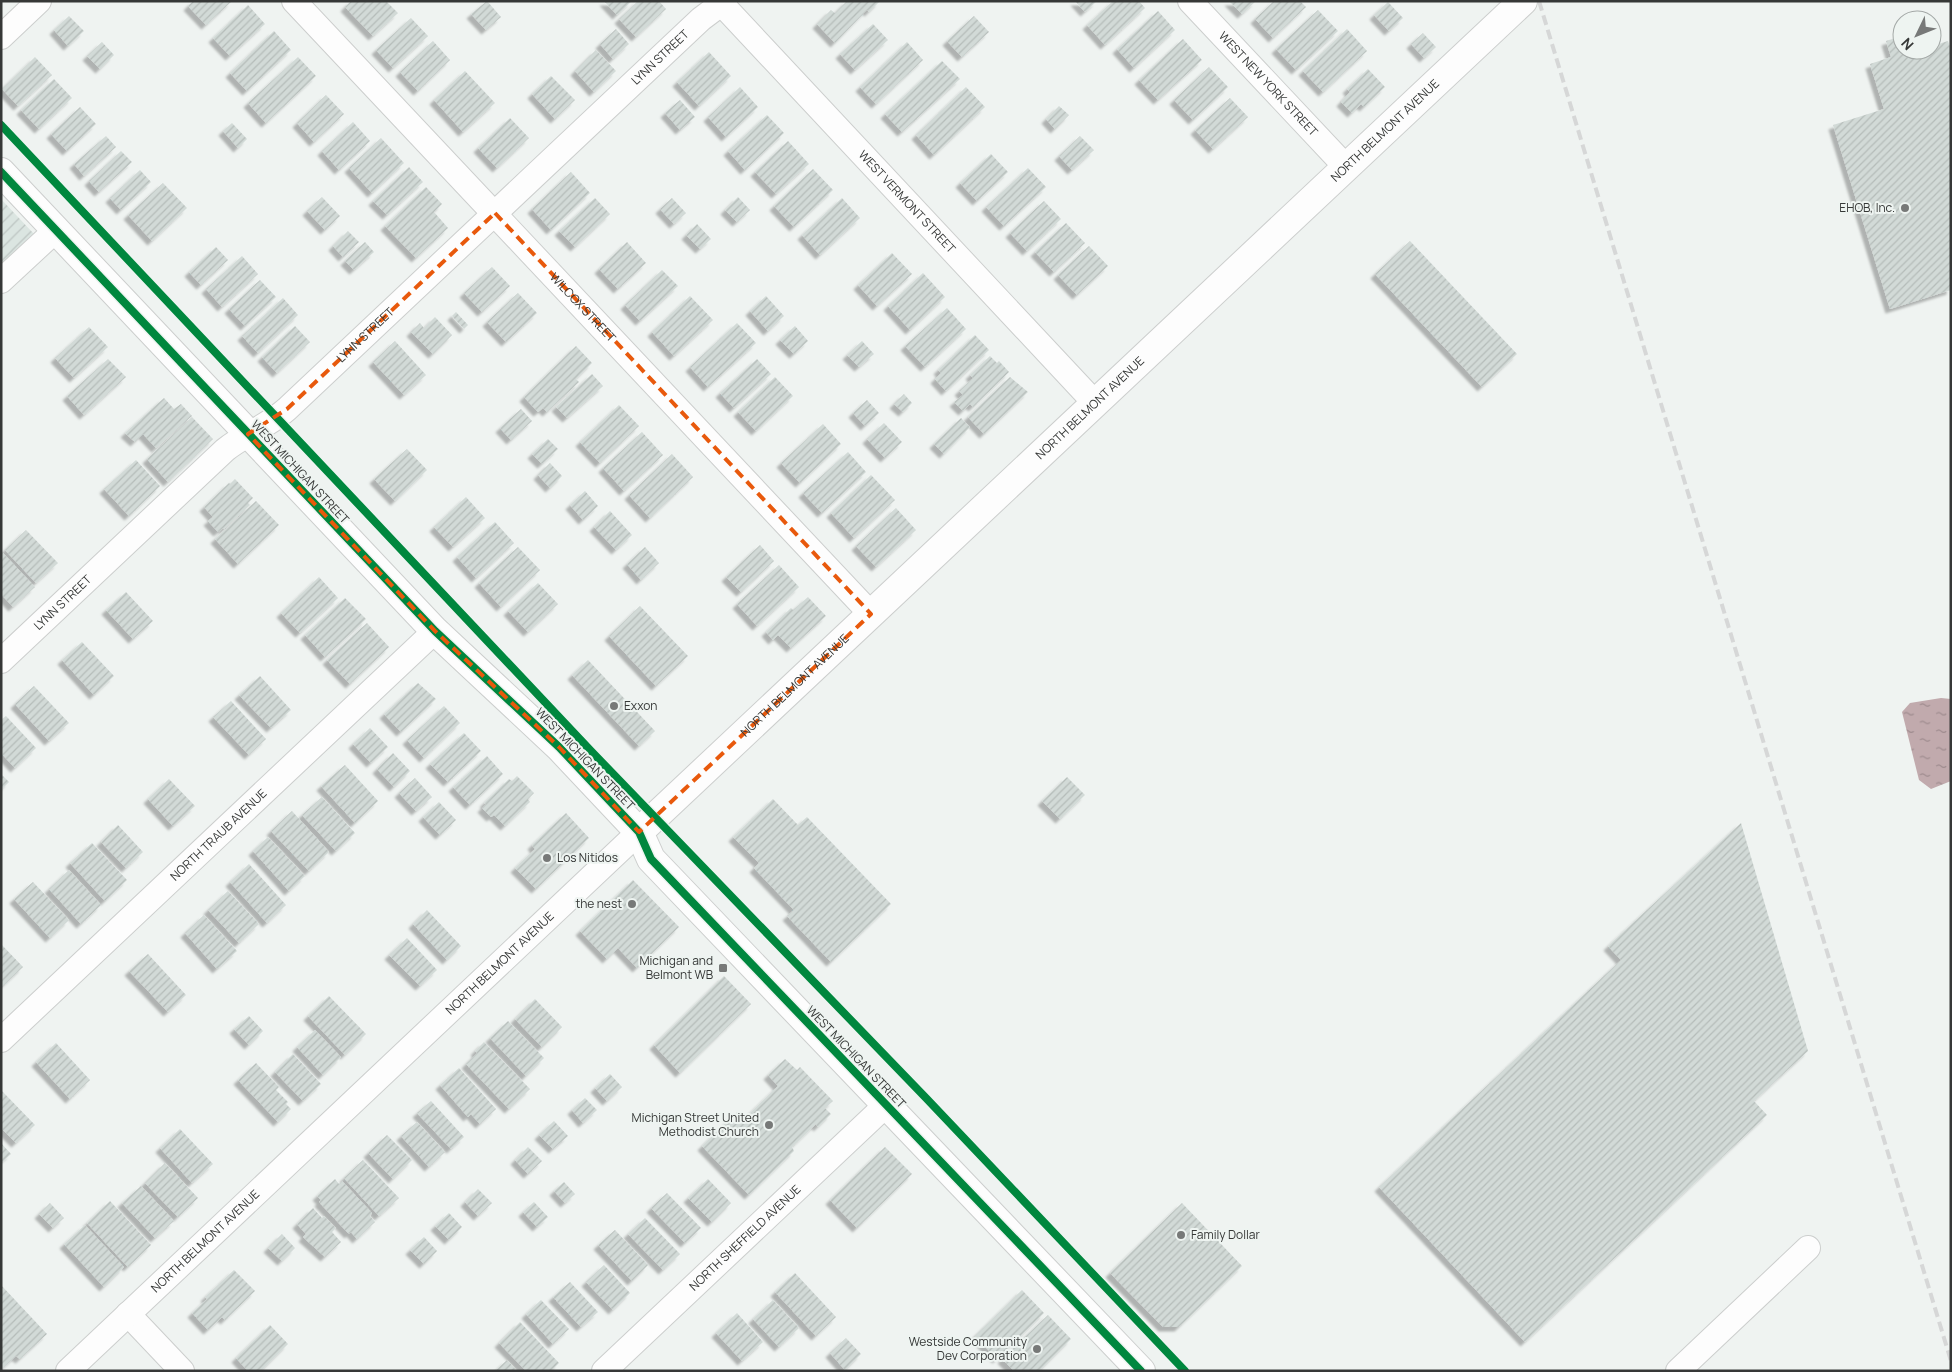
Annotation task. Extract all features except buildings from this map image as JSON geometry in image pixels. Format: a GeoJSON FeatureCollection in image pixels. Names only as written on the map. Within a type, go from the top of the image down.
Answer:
{"type":"FeatureCollection","features":[{"type":"Feature","properties":{"kind":"main road","name":"NORTH BELMONT AVENUE"},"geometry":{"type":"LineString","coordinates":[[639,832],[1523,1]]}},
{"type":"Feature","properties":{"kind":"main road","name":"WEST MICHIGAN STREET"},"geometry":{"type":"LineString","coordinates":[[1,172],[435,631],[559,747],[639,832],[651,859],[1141,1371]]}},
{"type":"Feature","properties":{"kind":"street"},"geometry":{"type":"LineString","coordinates":[[1,37],[39,1]]}},
{"type":"Feature","properties":{"kind":"street","name":"WILCOX STREET"},"geometry":{"type":"LineString","coordinates":[[294,1],[871,614]]}},
{"type":"Feature","properties":{"kind":"street","name":"WEST NEW YORK STREET"},"geometry":{"type":"LineString","coordinates":[[1190,1],[1346,167]]}},
{"type":"Feature","properties":{"kind":"street","name":"LYNN STREET"},"geometry":{"type":"LineString","coordinates":[[1,661],[225,450],[287,409],[721,2]]}},
{"type":"Feature","properties":{"kind":"street","name":"WEST VERMONT STREET"},"geometry":{"type":"LineString","coordinates":[[721,2],[1095,403]]}},
{"type":"Feature","properties":{"kind":"street"},"geometry":{"type":"LineString","coordinates":[[1,281],[56,230]]}},
{"type":"Feature","properties":{"kind":"street","name":"NORTH TRAUB AVENUE"},"geometry":{"type":"LineString","coordinates":[[1,1040],[435,631]]}},
{"type":"Feature","properties":{"kind":"street","name":"NORTH BELMONT AVENUE"},"geometry":{"type":"LineString","coordinates":[[68,1371],[639,832]]}},
{"type":"Feature","properties":{"kind":"street","name":"NORTH SHEFFIELD AVENUE"},"geometry":{"type":"LineString","coordinates":[[604,1371],[886,1105]]}},
{"type":"Feature","properties":{"kind":"street"},"geometry":{"type":"LineString","coordinates":[[1678,1371],[1808,1248]]}},
{"type":"Feature","properties":{"kind":"street"},"geometry":{"type":"LineString","coordinates":[[128,1314],[182,1371]]}},
{"type":"Feature","properties":{"kind":"highlighted area"},"geometry":{"type":"Polygon","coordinates":[[[495,213],[871,614],[639,832],[559,747],[435,631],[248,434],[287,409],[495,213]]]}},
{"type":"Feature","properties":{"kind":"shaded area"},"geometry":{"type":"Polygon","coordinates":[[[1,199],[34,234],[1,265],[1,199]]]}},
{"type":"Feature","properties":{"kind":"water"},"geometry":{"type":"Polygon","coordinates":[[[1941,698],[1951,699],[1951,781],[1931,789],[1919,780],[1902,712],[1910,703],[1941,698]]]}},
{"type":"Feature","properties":{"kind":"railway"},"geometry":{"type":"LineString","coordinates":[[1539,1],[1951,1361]]}},
{"type":"Feature","properties":{"kind":"cycle path"},"geometry":{"type":"LineString","coordinates":[[1,125],[591,751],[926,1098],[1185,1371]]}},
{"type":"Feature","properties":{"kind":"cycle path"},"geometry":{"type":"LineString","coordinates":[[1,172],[435,631],[559,747],[639,832],[651,859],[1141,1371]]}},
{"type":"Feature","properties":{"kind":"place","name":"EHOB, Inc."},"geometry":{"type":"Point","coordinates":[1905,208]}},
{"type":"Feature","properties":{"kind":"place","name":"Exxon"},"geometry":{"type":"Point","coordinates":[614,706]}},
{"type":"Feature","properties":{"kind":"place","name":"Los Nitidos"},"geometry":{"type":"Point","coordinates":[547,858]}},
{"type":"Feature","properties":{"kind":"place","name":"the nest"},"geometry":{"type":"Point","coordinates":[632,904]}},
{"type":"Feature","properties":{"kind":"place","name":"Michigan and Belmont WB"},"geometry":{"type":"Point","coordinates":[723,968]}},
{"type":"Feature","properties":{"kind":"place","name":"Michigan Street United Methodist Church"},"geometry":{"type":"Point","coordinates":[769,1125]}},
{"type":"Feature","properties":{"kind":"place","name":"Family Dollar"},"geometry":{"type":"Point","coordinates":[1181,1235]}},
{"type":"Feature","properties":{"kind":"place","name":"Westside Community Dev Corporation"},"geometry":{"type":"Point","coordinates":[1037,1349]}}]}
